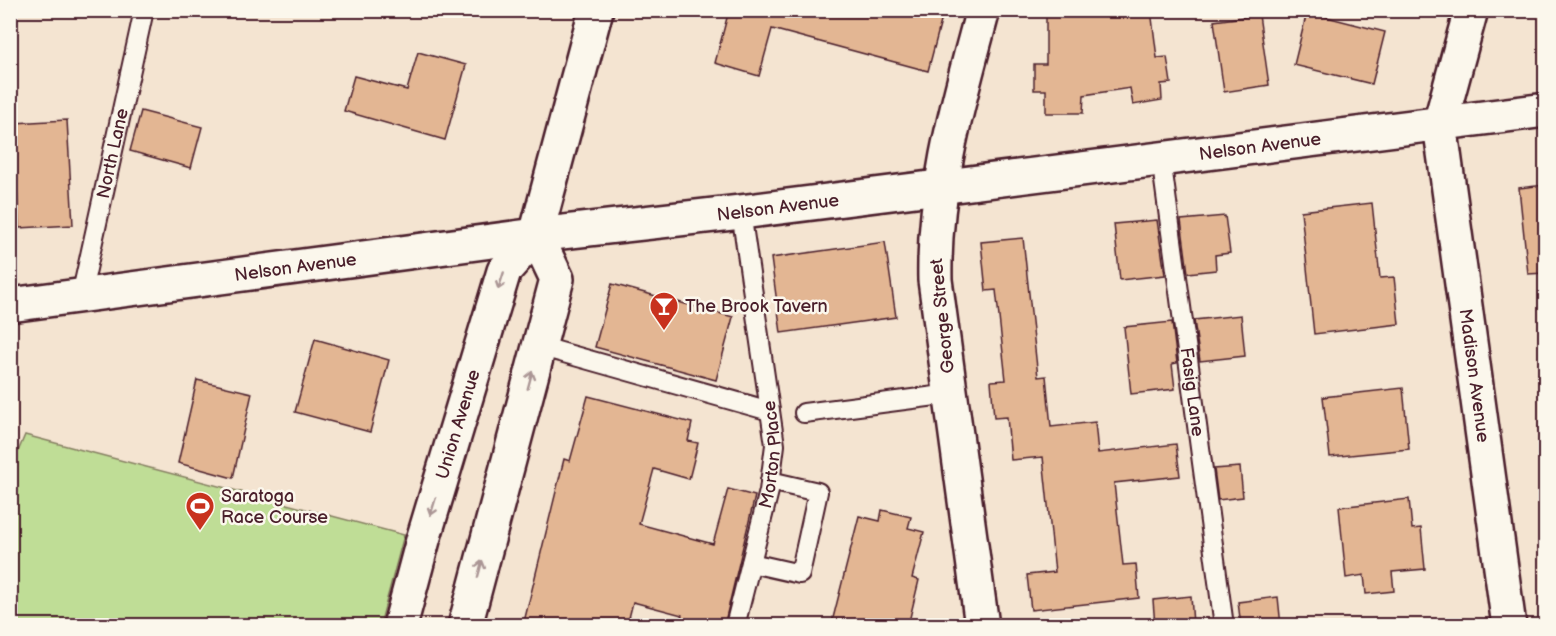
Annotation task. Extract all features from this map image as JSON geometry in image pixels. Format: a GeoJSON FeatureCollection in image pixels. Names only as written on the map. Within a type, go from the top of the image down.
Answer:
{"type":"FeatureCollection","features":[{"type":"Feature","properties":{"kind":"street","name":"Union Avenue"},"geometry":{"type":"LineString","coordinates":[[400,626],[423,540],[504,271],[536,235],[596,10]]}},
{"type":"Feature","properties":{"kind":"street","name":"George Street"},"geometry":{"type":"LineString","coordinates":[[982,626],[935,280],[934,235],[954,117],[983,10]]}},
{"type":"Feature","properties":{"kind":"street"},"geometry":{"type":"LineString","coordinates":[[1440,124],[1471,10]]}},
{"type":"Feature","properties":{"kind":"street","name":"Nelson Avenue"},"geometry":{"type":"LineString","coordinates":[[10,305],[536,235],[741,212],[1545,110]]}},
{"type":"Feature","properties":{"kind":"street","name":"Madison Avenue"},"geometry":{"type":"LineString","coordinates":[[1440,124],[1509,626]]}},
{"type":"Feature","properties":{"kind":"street"},"geometry":{"type":"LineString","coordinates":[[465,626],[557,279],[536,235]]}},
{"type":"Feature","properties":{"kind":"lane","name":"North Lane"},"geometry":{"type":"LineString","coordinates":[[81,296],[144,10]]}},
{"type":"Feature","properties":{"kind":"lane","name":"Fasig Lane"},"geometry":{"type":"LineString","coordinates":[[1161,158],[1224,626]]}},
{"type":"Feature","properties":{"kind":"lane","name":"Morton Place"},"geometry":{"type":"LineString","coordinates":[[735,626],[770,481],[774,445],[741,212]]}},
{"type":"Feature","properties":{"kind":"lane"},"geometry":{"type":"LineString","coordinates":[[539,346],[770,411]]}},
{"type":"Feature","properties":{"kind":"lane"},"geometry":{"type":"LineString","coordinates":[[804,413],[951,394]]}},
{"type":"Feature","properties":{"kind":"lane"},"geometry":{"type":"LineString","coordinates":[[751,563],[800,574],[818,492],[770,481]]}},
{"type":"Feature","properties":{"kind":"green space","name":"Saratoga Race Course"},"geometry":{"type":"Polygon","coordinates":[[[25,435],[404,535],[380,625],[11,625],[11,468],[25,435]]]}},
{"type":"Feature","properties":{"kind":"building"},"geometry":{"type":"Polygon","coordinates":[[[729,10],[944,10],[928,71],[772,29],[759,76],[715,63],[729,10]]]}},
{"type":"Feature","properties":{"kind":"building"},"geometry":{"type":"Polygon","coordinates":[[[1151,10],[1157,58],[1167,57],[1171,83],[1161,84],[1162,100],[1133,105],[1130,88],[1084,95],[1083,113],[1046,113],[1046,90],[1034,90],[1034,64],[1046,64],[1046,11],[1151,10]]]}},
{"type":"Feature","properties":{"kind":"building"},"geometry":{"type":"Polygon","coordinates":[[[1307,12],[1385,32],[1372,84],[1294,65],[1307,12]]]}},
{"type":"Feature","properties":{"kind":"building"},"geometry":{"type":"Polygon","coordinates":[[[1259,15],[1269,85],[1224,92],[1214,21],[1259,15]]]}},
{"type":"Feature","properties":{"kind":"building"},"geometry":{"type":"Polygon","coordinates":[[[418,52],[466,65],[445,140],[344,111],[354,76],[407,90],[418,52]]]}},
{"type":"Feature","properties":{"kind":"building"},"geometry":{"type":"Polygon","coordinates":[[[141,111],[202,127],[191,168],[130,151],[141,111]]]}},
{"type":"Feature","properties":{"kind":"building"},"geometry":{"type":"Polygon","coordinates":[[[67,120],[73,225],[19,228],[14,123],[67,120]]]}},
{"type":"Feature","properties":{"kind":"building"},"geometry":{"type":"Polygon","coordinates":[[[1545,185],[1545,273],[1528,274],[1519,188],[1545,185]]]}},
{"type":"Feature","properties":{"kind":"building"},"geometry":{"type":"Polygon","coordinates":[[[1372,203],[1380,278],[1394,277],[1399,324],[1314,334],[1301,211],[1372,203]]]}},
{"type":"Feature","properties":{"kind":"building"},"geometry":{"type":"Polygon","coordinates":[[[1225,216],[1230,253],[1215,255],[1216,270],[1188,273],[1181,220],[1225,216]]]}},
{"type":"Feature","properties":{"kind":"building"},"geometry":{"type":"Polygon","coordinates":[[[1157,220],[1165,275],[1120,280],[1114,224],[1157,220]]]}},
{"type":"Feature","properties":{"kind":"building"},"geometry":{"type":"Polygon","coordinates":[[[1023,238],[1038,377],[1046,376],[1051,427],[1095,422],[1098,453],[1176,444],[1180,476],[1114,483],[1123,565],[1136,564],[1139,598],[1031,610],[1027,575],[1055,572],[1043,457],[1011,460],[1007,417],[994,418],[991,381],[1006,380],[996,290],[986,291],[981,242],[1023,238]]]}},
{"type":"Feature","properties":{"kind":"building"},"geometry":{"type":"Polygon","coordinates":[[[885,242],[896,317],[781,333],[771,258],[885,242]]]}},
{"type":"Feature","properties":{"kind":"building","name":"The Brook Tavern"},"geometry":{"type":"Polygon","coordinates":[[[612,284],[733,317],[716,380],[595,347],[612,284]]]}},
{"type":"Feature","properties":{"kind":"building"},"geometry":{"type":"Polygon","coordinates":[[[1241,315],[1245,356],[1200,361],[1194,320],[1241,315]]]}},
{"type":"Feature","properties":{"kind":"building"},"geometry":{"type":"Polygon","coordinates":[[[1172,322],[1177,363],[1172,364],[1175,389],[1131,394],[1124,327],[1172,322]]]}},
{"type":"Feature","properties":{"kind":"building"},"geometry":{"type":"Polygon","coordinates":[[[315,339],[389,360],[370,432],[295,412],[315,339]]]}},
{"type":"Feature","properties":{"kind":"building"},"geometry":{"type":"Polygon","coordinates":[[[197,380],[252,393],[233,478],[178,463],[197,380]]]}},
{"type":"Feature","properties":{"kind":"building"},"geometry":{"type":"Polygon","coordinates":[[[1403,388],[1409,449],[1330,457],[1323,397],[1403,388]]]}},
{"type":"Feature","properties":{"kind":"building"},"geometry":{"type":"Polygon","coordinates":[[[588,396],[692,423],[688,441],[698,443],[689,479],[654,469],[639,524],[713,544],[728,489],[755,496],[724,626],[679,626],[682,615],[633,602],[627,626],[523,626],[564,459],[570,461],[588,396]]]}},
{"type":"Feature","properties":{"kind":"building"},"geometry":{"type":"Polygon","coordinates":[[[1240,467],[1243,497],[1218,500],[1214,469],[1240,467]]]}},
{"type":"Feature","properties":{"kind":"building"},"geometry":{"type":"Polygon","coordinates":[[[1409,499],[1412,529],[1421,528],[1425,569],[1392,572],[1394,591],[1366,594],[1364,575],[1346,578],[1339,507],[1409,499]]]}},
{"type":"Feature","properties":{"kind":"building"},"geometry":{"type":"Polygon","coordinates":[[[882,510],[911,517],[908,528],[924,532],[912,578],[919,580],[908,626],[831,626],[859,516],[880,521],[882,510]]]}},
{"type":"Feature","properties":{"kind":"building"},"geometry":{"type":"Polygon","coordinates":[[[1191,596],[1193,624],[1155,626],[1153,600],[1191,596]]]}},
{"type":"Feature","properties":{"kind":"building"},"geometry":{"type":"Polygon","coordinates":[[[1278,597],[1281,626],[1241,626],[1238,602],[1278,597]]]}},
{"type":"Feature","properties":{"kind":"place","name":"The Brook Tavern"},"geometry":{"type":"Point","coordinates":[664,332]}},
{"type":"Feature","properties":{"kind":"place","name":"Saratoga Race Course"},"geometry":{"type":"Point","coordinates":[200,532]}}]}
